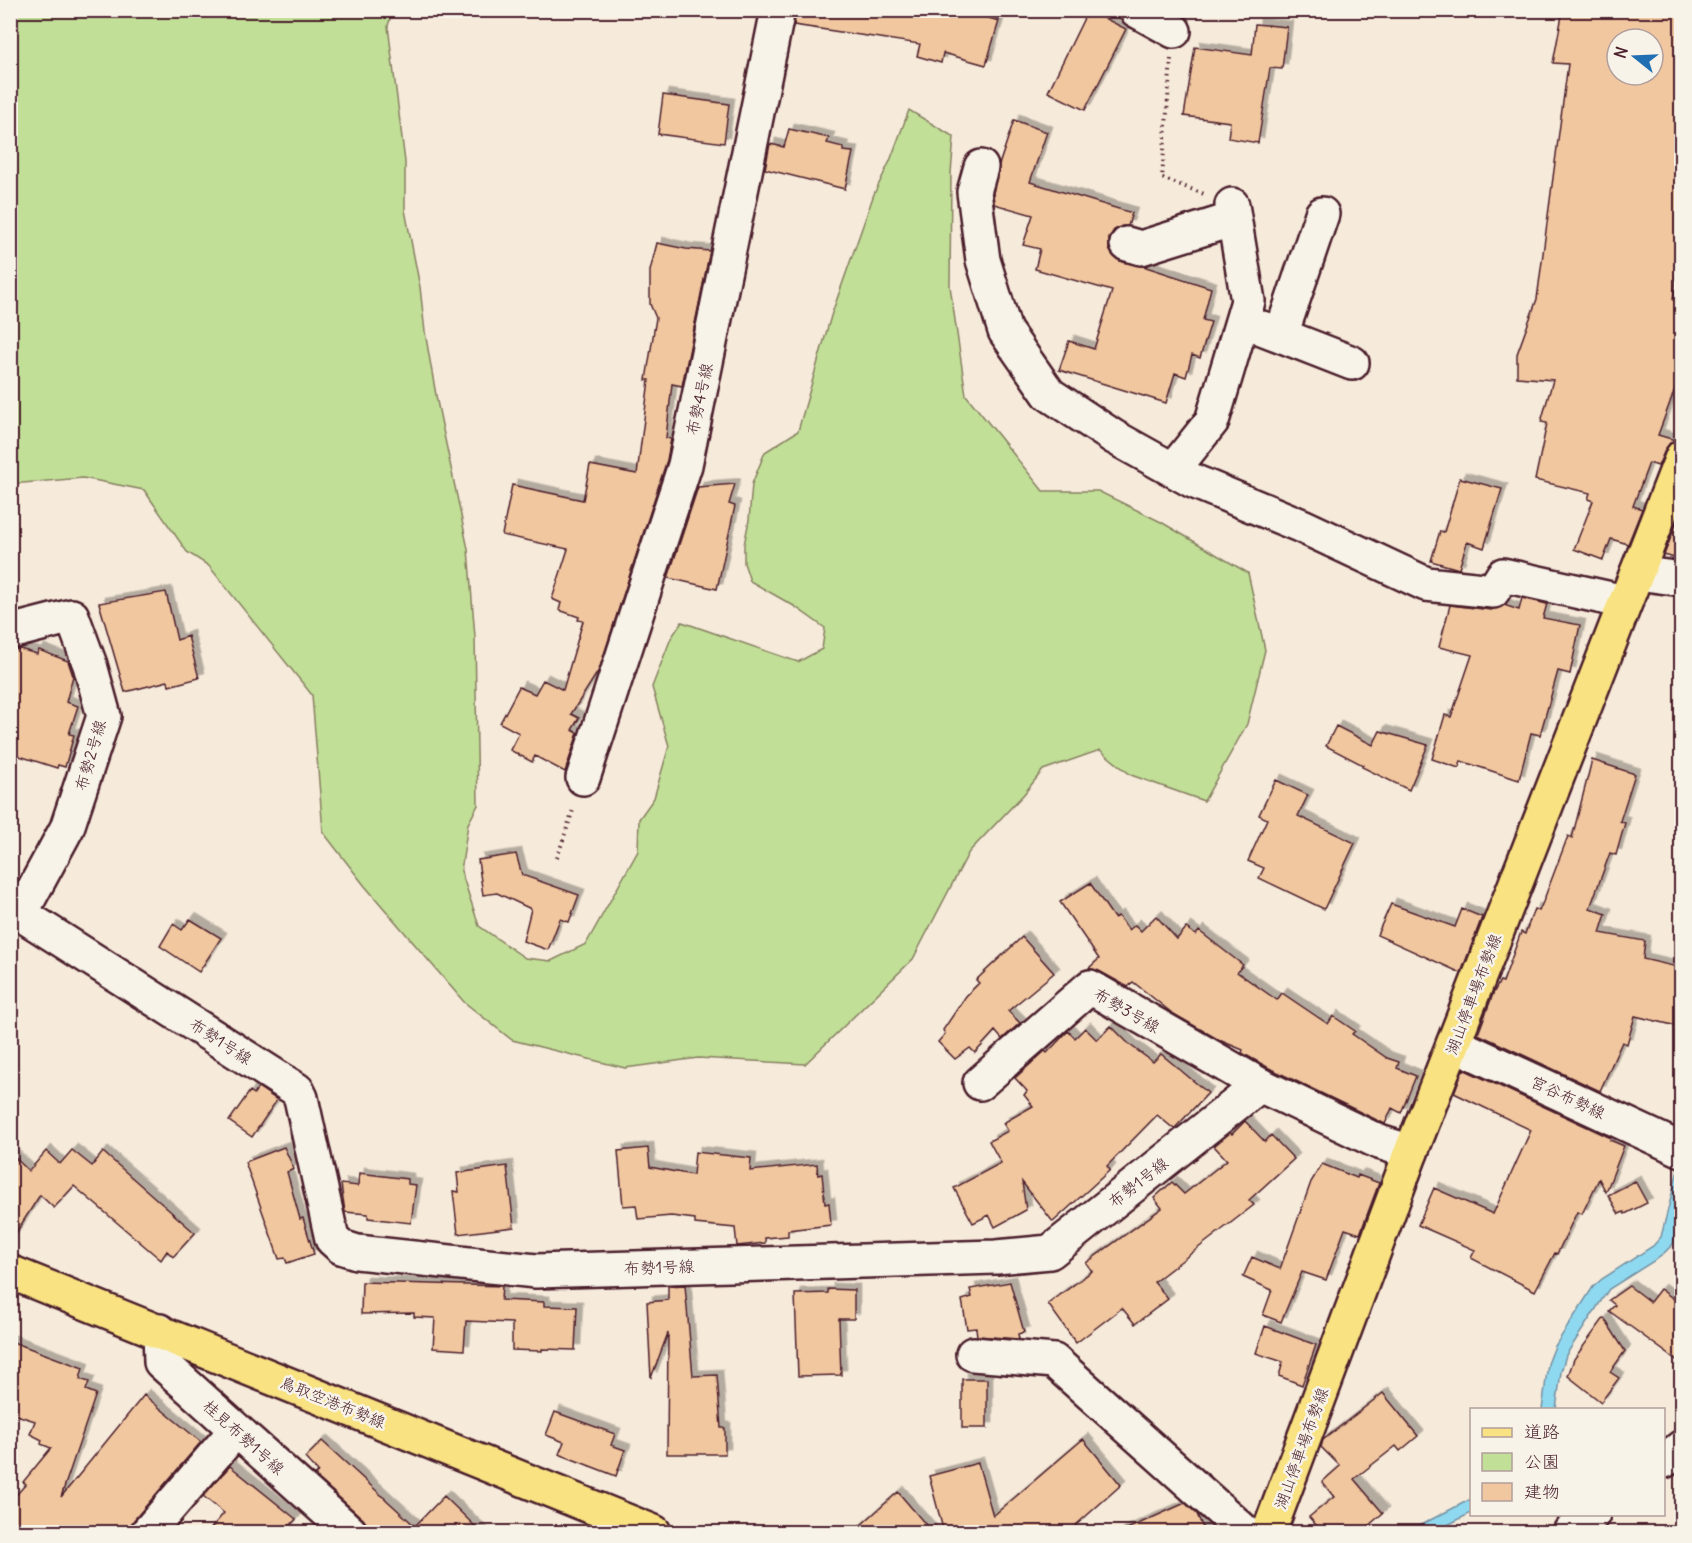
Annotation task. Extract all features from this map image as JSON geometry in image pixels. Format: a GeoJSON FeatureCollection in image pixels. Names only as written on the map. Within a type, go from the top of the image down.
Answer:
{"type":"FeatureCollection","features":[{"type":"Feature","properties":{"kind":"main road","name":"湖山停車場布勢線"},"geometry":{"type":"LineString","coordinates":[[1269,1533],[1411,1152],[1682,457]]}},
{"type":"Feature","properties":{"kind":"main road","name":"鳥取空港布勢線"},"geometry":{"type":"LineString","coordinates":[[10,1272],[654,1533]]}},
{"type":"Feature","properties":{"kind":"street","name":"布勢4号線"},"geometry":{"type":"LineString","coordinates":[[583,778],[685,465],[778,10]]}},
{"type":"Feature","properties":{"kind":"street"},"geometry":{"type":"LineString","coordinates":[[1136,10],[1174,31]]}},
{"type":"Feature","properties":{"kind":"street"},"geometry":{"type":"LineString","coordinates":[[981,167],[974,192],[983,260],[1005,330],[1049,394],[1114,437],[1183,476],[1302,526],[1426,584],[1493,591],[1503,575],[1631,588],[1682,579]]}},
{"type":"Feature","properties":{"kind":"street"},"geometry":{"type":"LineString","coordinates":[[1138,250],[1233,212],[1248,301],[1212,420],[1183,476]]}},
{"type":"Feature","properties":{"kind":"street"},"geometry":{"type":"LineString","coordinates":[[1281,335],[1322,214]]}},
{"type":"Feature","properties":{"kind":"street"},"geometry":{"type":"LineString","coordinates":[[1242,322],[1352,363]]}},
{"type":"Feature","properties":{"kind":"street","name":"布勢2号線"},"geometry":{"type":"LineString","coordinates":[[10,632],[72,616],[90,665],[104,716],[67,828],[16,910]]}},
{"type":"Feature","properties":{"kind":"street","name":"布勢1号線"},"geometry":{"type":"LineString","coordinates":[[16,910],[297,1090],[301,1098],[332,1239],[342,1247],[357,1252],[536,1271],[984,1257],[1050,1252],[1260,1085]]}},
{"type":"Feature","properties":{"kind":"street","name":"布勢3号線"},"geometry":{"type":"LineString","coordinates":[[980,1083],[1090,987],[1260,1085]]}},
{"type":"Feature","properties":{"kind":"street","name":"宮谷布勢線"},"geometry":{"type":"LineString","coordinates":[[1454,1044],[1682,1150]]}},
{"type":"Feature","properties":{"kind":"street"},"geometry":{"type":"LineString","coordinates":[[1260,1085],[1379,1142],[1411,1152]]}},
{"type":"Feature","properties":{"kind":"street","name":"桂見布勢1号線"},"geometry":{"type":"LineString","coordinates":[[160,1331],[161,1362],[350,1533]]}},
{"type":"Feature","properties":{"kind":"street"},"geometry":{"type":"LineString","coordinates":[[972,1354],[1054,1360],[1245,1533]]}},
{"type":"Feature","properties":{"kind":"street"},"geometry":{"type":"LineString","coordinates":[[148,1533],[236,1430]]}},
{"type":"Feature","properties":{"kind":"street"},"geometry":{"type":"LineString","coordinates":[[1665,1460],[1682,1447]]}},
{"type":"Feature","properties":{"kind":"street"},"geometry":{"type":"LineString","coordinates":[[1570,1533],[1592,1516]]}},
{"type":"Feature","properties":{"kind":"path"},"geometry":{"type":"LineString","coordinates":[[1174,31],[1162,178],[1233,212]]}},
{"type":"Feature","properties":{"kind":"path"},"geometry":{"type":"LineString","coordinates":[[557,858],[583,778]]}},
{"type":"Feature","properties":{"kind":"green space"},"geometry":{"type":"Polygon","coordinates":[[[11,10],[392,11],[388,26],[405,162],[405,210],[420,287],[437,401],[468,549],[475,637],[478,805],[468,824],[461,871],[479,926],[525,958],[551,961],[586,944],[638,851],[639,819],[654,798],[669,746],[652,687],[671,638],[682,622],[798,662],[822,649],[825,628],[794,606],[750,581],[744,563],[744,545],[752,484],[765,452],[798,431],[831,316],[874,194],[890,161],[909,110],[954,137],[951,173],[950,286],[966,395],[1043,491],[1098,491],[1161,522],[1248,573],[1265,650],[1247,724],[1204,801],[1131,775],[1100,750],[1043,770],[1024,794],[969,852],[913,959],[805,1064],[698,1058],[625,1068],[512,1040],[464,1002],[364,885],[323,832],[312,695],[209,566],[187,552],[144,490],[83,478],[11,484],[11,10]]]}},
{"type":"Feature","properties":{"kind":"water"},"geometry":{"type":"Polygon","coordinates":[[[1681,1158],[1681,1213],[1673,1244],[1660,1257],[1609,1289],[1566,1355],[1561,1372],[1556,1408],[1542,1408],[1548,1364],[1555,1346],[1593,1287],[1653,1246],[1661,1237],[1681,1158]]]}},
{"type":"Feature","properties":{"kind":"water"},"geometry":{"type":"Polygon","coordinates":[[[1470,1500],[1470,1514],[1434,1532],[1407,1532],[1470,1500]]]}},
{"type":"Feature","properties":{"kind":"building"},"geometry":{"type":"Polygon","coordinates":[[[796,10],[961,10],[999,21],[986,65],[943,53],[941,63],[917,56],[920,44],[794,25],[796,10]]]}},
{"type":"Feature","properties":{"kind":"building"},"geometry":{"type":"Polygon","coordinates":[[[1088,10],[1126,29],[1085,110],[1048,92],[1088,10]]]}},
{"type":"Feature","properties":{"kind":"building"},"geometry":{"type":"Polygon","coordinates":[[[1563,10],[1682,10],[1682,229],[1673,300],[1682,300],[1682,370],[1658,435],[1675,440],[1665,450],[1658,466],[1649,463],[1633,506],[1642,509],[1628,544],[1611,539],[1603,560],[1574,549],[1593,501],[1588,499],[1590,493],[1535,480],[1547,423],[1541,422],[1553,380],[1517,377],[1517,354],[1537,299],[1568,64],[1553,63],[1563,10]]]}},
{"type":"Feature","properties":{"kind":"building"},"geometry":{"type":"Polygon","coordinates":[[[1255,24],[1287,27],[1282,69],[1270,68],[1258,143],[1228,138],[1230,122],[1184,116],[1195,47],[1252,55],[1255,24]]]}},
{"type":"Feature","properties":{"kind":"building"},"geometry":{"type":"Polygon","coordinates":[[[663,95],[729,104],[724,143],[658,134],[663,95]]]}},
{"type":"Feature","properties":{"kind":"building"},"geometry":{"type":"Polygon","coordinates":[[[1014,120],[1047,132],[1030,182],[1132,213],[1128,226],[1114,230],[1109,238],[1109,249],[1114,257],[1122,262],[1143,266],[1211,288],[1203,320],[1211,322],[1200,358],[1192,355],[1186,377],[1175,373],[1166,403],[1059,370],[1069,341],[1094,349],[1112,291],[1035,269],[1040,249],[1023,245],[1033,215],[994,204],[993,193],[999,165],[1014,120]]]}},
{"type":"Feature","properties":{"kind":"building"},"geometry":{"type":"Polygon","coordinates":[[[789,129],[829,138],[827,143],[843,147],[843,151],[853,152],[845,189],[765,169],[770,144],[784,147],[789,129]]]}},
{"type":"Feature","properties":{"kind":"building"},"geometry":{"type":"Polygon","coordinates":[[[657,243],[710,251],[682,386],[672,384],[666,438],[671,439],[667,460],[599,670],[571,714],[579,718],[572,730],[578,733],[565,772],[535,756],[532,762],[510,750],[519,733],[500,723],[519,687],[535,694],[543,680],[563,690],[583,621],[578,620],[579,617],[559,610],[561,603],[552,599],[568,549],[502,535],[512,485],[583,500],[590,465],[637,474],[649,380],[646,380],[656,318],[650,304],[650,271],[657,243]]]}},
{"type":"Feature","properties":{"kind":"building"},"geometry":{"type":"Polygon","coordinates":[[[1460,478],[1502,489],[1484,548],[1467,542],[1459,569],[1431,561],[1440,531],[1444,532],[1460,478]]]}},
{"type":"Feature","properties":{"kind":"building"},"geometry":{"type":"Polygon","coordinates":[[[735,484],[729,504],[735,506],[717,589],[668,578],[698,487],[735,484]]]}},
{"type":"Feature","properties":{"kind":"building"},"geometry":{"type":"Polygon","coordinates":[[[1677,522],[1682,523],[1682,560],[1664,555],[1677,522]]]}},
{"type":"Feature","properties":{"kind":"building"},"geometry":{"type":"Polygon","coordinates":[[[166,592],[177,640],[188,636],[199,678],[169,686],[168,681],[125,692],[99,603],[166,592]]]}},
{"type":"Feature","properties":{"kind":"building"},"geometry":{"type":"Polygon","coordinates":[[[1522,598],[1547,604],[1543,618],[1580,625],[1570,674],[1558,671],[1540,735],[1531,733],[1519,780],[1461,761],[1459,768],[1432,759],[1445,715],[1451,717],[1472,655],[1439,647],[1450,605],[1491,610],[1504,605],[1519,610],[1522,598]]]}},
{"type":"Feature","properties":{"kind":"building"},"geometry":{"type":"Polygon","coordinates":[[[20,649],[37,654],[39,650],[68,661],[73,676],[66,702],[78,706],[69,734],[74,735],[65,767],[58,765],[57,768],[10,753],[10,650],[20,649]]]}},
{"type":"Feature","properties":{"kind":"building"},"geometry":{"type":"Polygon","coordinates":[[[1336,726],[1373,745],[1380,731],[1428,745],[1409,790],[1326,746],[1336,726]]]}},
{"type":"Feature","properties":{"kind":"building"},"geometry":{"type":"Polygon","coordinates":[[[1592,760],[1635,774],[1620,821],[1625,823],[1616,855],[1610,853],[1590,908],[1606,914],[1600,933],[1645,941],[1643,959],[1682,968],[1682,1006],[1677,1026],[1635,1016],[1627,1044],[1622,1042],[1600,1091],[1478,1034],[1493,994],[1500,981],[1503,982],[1521,932],[1525,934],[1534,909],[1539,911],[1568,836],[1572,838],[1592,760]]]}},
{"type":"Feature","properties":{"kind":"building"},"geometry":{"type":"Polygon","coordinates":[[[1276,780],[1308,795],[1298,816],[1355,843],[1324,909],[1259,878],[1264,868],[1248,861],[1267,819],[1259,815],[1276,780]]]}},
{"type":"Feature","properties":{"kind":"building"},"geometry":{"type":"Polygon","coordinates":[[[516,854],[522,875],[579,895],[569,922],[560,919],[548,950],[523,941],[531,909],[497,893],[483,895],[478,860],[516,854]]]}},
{"type":"Feature","properties":{"kind":"building"},"geometry":{"type":"Polygon","coordinates":[[[1090,883],[1114,918],[1118,916],[1129,930],[1135,925],[1141,931],[1156,916],[1177,939],[1186,928],[1196,935],[1199,931],[1243,965],[1237,972],[1277,1000],[1282,993],[1328,1024],[1333,1016],[1355,1031],[1352,1034],[1387,1058],[1399,1062],[1397,1068],[1416,1076],[1401,1113],[1392,1108],[1385,1124],[1242,1053],[1243,1050],[1219,1040],[1172,1013],[1133,982],[1128,987],[1089,968],[1099,959],[1060,902],[1090,883]]]}},
{"type":"Feature","properties":{"kind":"building"},"geometry":{"type":"Polygon","coordinates":[[[1391,904],[1455,927],[1462,909],[1482,917],[1461,973],[1377,935],[1391,904]]]}},
{"type":"Feature","properties":{"kind":"building"},"geometry":{"type":"Polygon","coordinates":[[[190,919],[221,938],[199,972],[160,946],[173,924],[182,930],[190,919]]]}},
{"type":"Feature","properties":{"kind":"building"},"geometry":{"type":"Polygon","coordinates":[[[1022,937],[1054,973],[1008,1011],[1020,1023],[1002,1039],[995,1031],[975,1053],[970,1048],[955,1059],[938,1042],[945,1034],[943,1030],[966,996],[979,983],[976,980],[1022,937]]]}},
{"type":"Feature","properties":{"kind":"building"},"geometry":{"type":"Polygon","coordinates":[[[1111,1026],[1130,1045],[1153,1062],[1161,1054],[1208,1093],[1174,1129],[1157,1115],[1107,1166],[1110,1170],[1053,1222],[1022,1182],[1026,1210],[995,1227],[989,1215],[973,1223],[954,1188],[1001,1163],[989,1141],[1008,1131],[1003,1123],[1033,1106],[1024,1095],[1027,1091],[1015,1078],[1045,1051],[1047,1053],[1068,1031],[1075,1038],[1085,1028],[1097,1040],[1111,1026]]]}},
{"type":"Feature","properties":{"kind":"building"},"geometry":{"type":"Polygon","coordinates":[[[1463,1069],[1624,1146],[1606,1192],[1599,1179],[1582,1214],[1577,1212],[1557,1254],[1555,1253],[1535,1291],[1471,1258],[1475,1250],[1418,1225],[1434,1188],[1493,1214],[1531,1130],[1454,1093],[1463,1069]]]}},
{"type":"Feature","properties":{"kind":"building"},"geometry":{"type":"Polygon","coordinates":[[[258,1087],[277,1100],[252,1137],[229,1121],[250,1091],[254,1094],[258,1087]]]}},
{"type":"Feature","properties":{"kind":"building"},"geometry":{"type":"Polygon","coordinates":[[[1245,1121],[1265,1142],[1271,1135],[1294,1159],[1249,1200],[1254,1205],[1154,1282],[1168,1299],[1135,1324],[1122,1308],[1076,1343],[1048,1304],[1092,1271],[1086,1263],[1162,1208],[1154,1198],[1172,1182],[1184,1194],[1227,1160],[1214,1146],[1230,1133],[1232,1134],[1245,1121]]]}},
{"type":"Feature","properties":{"kind":"building"},"geometry":{"type":"Polygon","coordinates":[[[284,1147],[294,1169],[287,1172],[300,1219],[303,1218],[314,1254],[287,1263],[285,1258],[279,1259],[245,1162],[284,1147]]]}},
{"type":"Feature","properties":{"kind":"building"},"geometry":{"type":"Polygon","coordinates":[[[648,1148],[650,1167],[693,1175],[695,1152],[751,1158],[750,1171],[817,1164],[818,1175],[822,1174],[825,1204],[829,1203],[831,1225],[788,1230],[788,1236],[765,1238],[765,1243],[737,1246],[735,1228],[695,1224],[695,1219],[671,1216],[638,1219],[636,1205],[623,1206],[618,1151],[648,1148]]]}},
{"type":"Feature","properties":{"kind":"building"},"geometry":{"type":"Polygon","coordinates":[[[72,1150],[92,1166],[103,1152],[195,1233],[173,1257],[167,1251],[161,1260],[74,1186],[54,1208],[40,1195],[10,1242],[10,1153],[29,1171],[46,1151],[60,1164],[72,1150]]]}},
{"type":"Feature","properties":{"kind":"building"},"geometry":{"type":"Polygon","coordinates":[[[1322,1164],[1357,1178],[1358,1175],[1379,1183],[1360,1234],[1345,1229],[1326,1280],[1302,1272],[1281,1322],[1263,1315],[1272,1290],[1243,1277],[1252,1257],[1280,1269],[1311,1182],[1322,1164]]]}},
{"type":"Feature","properties":{"kind":"building"},"geometry":{"type":"Polygon","coordinates":[[[507,1166],[514,1227],[458,1234],[453,1191],[459,1192],[457,1173],[507,1166]]]}},
{"type":"Feature","properties":{"kind":"building"},"geometry":{"type":"Polygon","coordinates":[[[359,1173],[408,1179],[408,1184],[416,1185],[411,1223],[368,1218],[368,1214],[345,1212],[341,1184],[358,1186],[359,1173]]]}},
{"type":"Feature","properties":{"kind":"building"},"geometry":{"type":"Polygon","coordinates":[[[1635,1181],[1647,1203],[1625,1214],[1624,1212],[1619,1214],[1608,1195],[1635,1181]]]}},
{"type":"Feature","properties":{"kind":"building"},"geometry":{"type":"Polygon","coordinates":[[[362,1282],[502,1286],[501,1300],[544,1302],[544,1306],[577,1307],[575,1350],[512,1350],[512,1323],[466,1321],[464,1350],[433,1348],[435,1318],[414,1317],[414,1313],[361,1314],[362,1282]]]}},
{"type":"Feature","properties":{"kind":"building"},"geometry":{"type":"Polygon","coordinates":[[[1010,1282],[1024,1332],[1018,1334],[1019,1339],[977,1336],[976,1328],[967,1329],[962,1300],[972,1297],[970,1289],[1010,1282]]]}},
{"type":"Feature","properties":{"kind":"building"},"geometry":{"type":"Polygon","coordinates":[[[685,1285],[693,1376],[717,1375],[721,1428],[725,1428],[725,1454],[667,1454],[668,1333],[651,1378],[647,1302],[668,1300],[668,1286],[685,1285]]]}},
{"type":"Feature","properties":{"kind":"building"},"geometry":{"type":"Polygon","coordinates":[[[1629,1286],[1650,1302],[1660,1289],[1682,1305],[1682,1364],[1609,1311],[1615,1305],[1609,1300],[1629,1286]]]}},
{"type":"Feature","properties":{"kind":"building"},"geometry":{"type":"Polygon","coordinates":[[[828,1289],[854,1290],[854,1319],[839,1319],[841,1375],[798,1376],[795,1294],[828,1293],[828,1289]]]}},
{"type":"Feature","properties":{"kind":"building"},"geometry":{"type":"Polygon","coordinates":[[[1604,1318],[1625,1351],[1610,1372],[1619,1378],[1601,1402],[1568,1376],[1574,1359],[1604,1318]]]}},
{"type":"Feature","properties":{"kind":"building"},"geometry":{"type":"Polygon","coordinates":[[[1265,1326],[1316,1345],[1302,1385],[1279,1376],[1283,1362],[1256,1353],[1265,1326]]]}},
{"type":"Feature","properties":{"kind":"building"},"geometry":{"type":"Polygon","coordinates":[[[10,1341],[83,1368],[80,1379],[89,1382],[86,1390],[96,1394],[61,1497],[144,1395],[201,1442],[125,1533],[10,1533],[10,1502],[26,1484],[23,1482],[51,1448],[41,1444],[42,1440],[30,1434],[35,1421],[10,1413],[10,1341]]]}},
{"type":"Feature","properties":{"kind":"building"},"geometry":{"type":"Polygon","coordinates":[[[962,1379],[987,1379],[987,1428],[962,1428],[962,1379]]]}},
{"type":"Feature","properties":{"kind":"building"},"geometry":{"type":"Polygon","coordinates":[[[1383,1393],[1418,1436],[1400,1451],[1396,1446],[1354,1479],[1383,1513],[1360,1533],[1323,1533],[1309,1517],[1334,1497],[1322,1482],[1340,1466],[1321,1447],[1323,1440],[1383,1393]]]}},
{"type":"Feature","properties":{"kind":"building"},"geometry":{"type":"Polygon","coordinates":[[[555,1412],[615,1434],[611,1445],[625,1450],[616,1476],[559,1454],[564,1442],[546,1435],[555,1412]]]}},
{"type":"Feature","properties":{"kind":"building"},"geometry":{"type":"Polygon","coordinates":[[[1083,1439],[1121,1485],[1067,1533],[944,1533],[929,1476],[978,1463],[993,1516],[1083,1439]]]}},
{"type":"Feature","properties":{"kind":"building"},"geometry":{"type":"Polygon","coordinates":[[[322,1441],[415,1526],[444,1496],[482,1533],[368,1533],[368,1526],[363,1519],[315,1476],[318,1472],[305,1458],[322,1441]]]}},
{"type":"Feature","properties":{"kind":"building"},"geometry":{"type":"Polygon","coordinates":[[[230,1466],[296,1519],[284,1533],[207,1533],[224,1513],[203,1496],[230,1466]]]}},
{"type":"Feature","properties":{"kind":"building"},"geometry":{"type":"Polygon","coordinates":[[[898,1492],[933,1533],[852,1533],[898,1492]]]}},
{"type":"Feature","properties":{"kind":"building"},"geometry":{"type":"Polygon","coordinates":[[[1185,1503],[1197,1514],[1205,1533],[1118,1533],[1185,1503]]]}}]}
